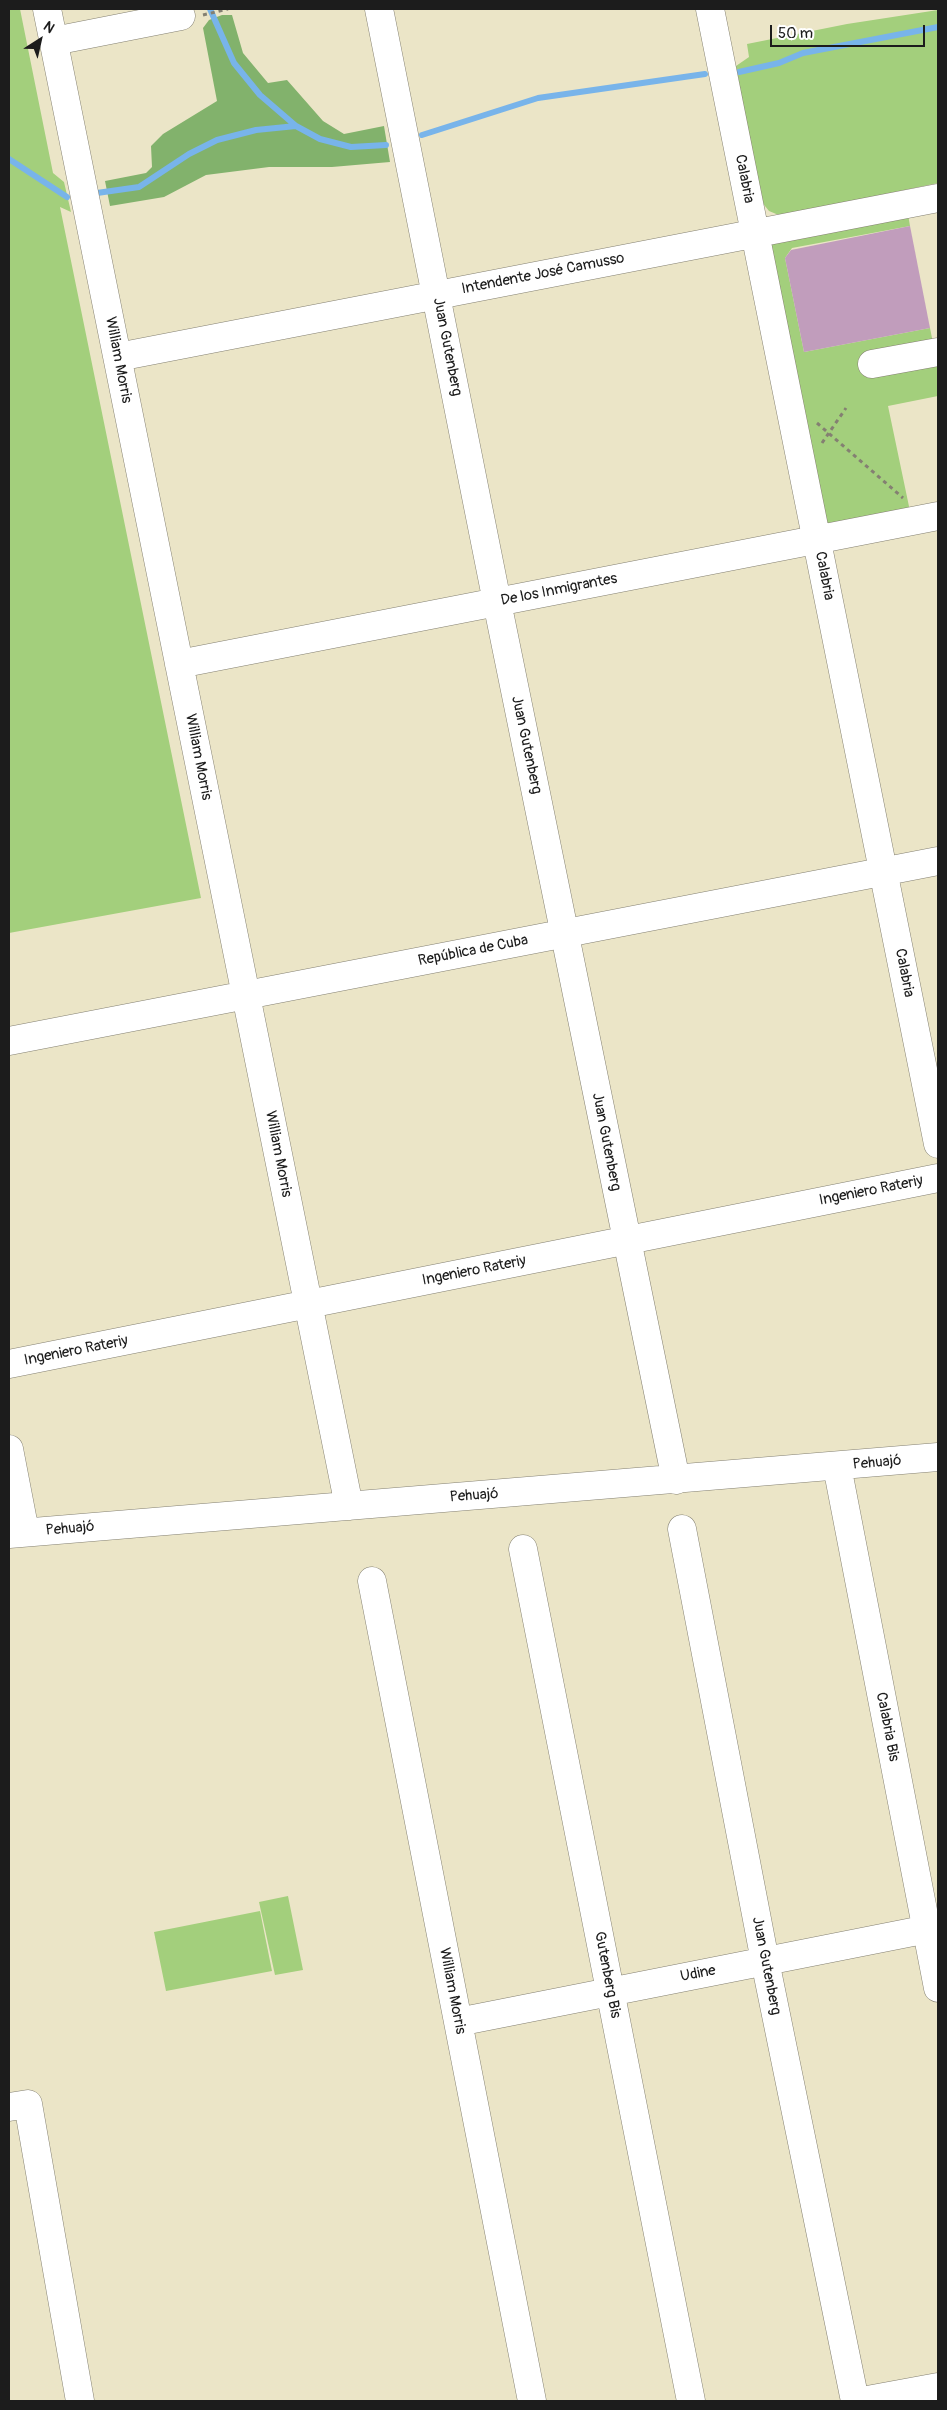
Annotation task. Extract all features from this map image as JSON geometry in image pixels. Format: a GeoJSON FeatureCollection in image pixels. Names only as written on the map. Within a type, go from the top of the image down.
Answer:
{"type":"FeatureCollection","features":[{"type":"Feature","properties":{"kind":"street","name":"William Morris"},"geometry":{"type":"LineString","coordinates":[[47,9],[349,1506]]}},
{"type":"Feature","properties":{"kind":"street","name":"Juan Gutenberg"},"geometry":{"type":"LineString","coordinates":[[379,9],[626,1241],[676,1480]]}},
{"type":"Feature","properties":{"kind":"street","name":"Calabria"},"geometry":{"type":"LineString","coordinates":[[710,9],[938,1144]]}},
{"type":"Feature","properties":{"kind":"street"},"geometry":{"type":"LineString","coordinates":[[54,41],[194,15]]}},
{"type":"Feature","properties":{"kind":"street","name":"Intendente José Camusso"},"geometry":{"type":"LineString","coordinates":[[118,357],[938,198]]}},
{"type":"Feature","properties":{"kind":"street"},"geometry":{"type":"LineString","coordinates":[[872,364],[938,352]]}},
{"type":"Feature","properties":{"kind":"street","name":"De los Inmigrantes"},"geometry":{"type":"LineString","coordinates":[[179,664],[938,516]]}},
{"type":"Feature","properties":{"kind":"street","name":"República de Cuba"},"geometry":{"type":"LineString","coordinates":[[9,1042],[938,860]]}},
{"type":"Feature","properties":{"kind":"street","name":"Ingeniero Rateriy"},"geometry":{"type":"LineString","coordinates":[[9,1364],[938,1178]]}},
{"type":"Feature","properties":{"kind":"street"},"geometry":{"type":"LineString","coordinates":[[9,1449],[17,1533]]}},
{"type":"Feature","properties":{"kind":"street","name":"Pehuajó"},"geometry":{"type":"LineString","coordinates":[[17,1533],[938,1457]]}},
{"type":"Feature","properties":{"kind":"street","name":"Calabria Bis"},"geometry":{"type":"LineString","coordinates":[[837,1466],[932,1928],[938,1988]]}},
{"type":"Feature","properties":{"kind":"street","name":"Juan Gutenberg"},"geometry":{"type":"LineString","coordinates":[[682,1529],[764,1961],[855,2401]]}},
{"type":"Feature","properties":{"kind":"street","name":"Gutenberg Bis"},"geometry":{"type":"LineString","coordinates":[[523,1549],[691,2401]]}},
{"type":"Feature","properties":{"kind":"street","name":"William Morris"},"geometry":{"type":"LineString","coordinates":[[372,1581],[532,2401]]}},
{"type":"Feature","properties":{"kind":"street","name":"Udine"},"geometry":{"type":"LineString","coordinates":[[458,2022],[932,1928]]}},
{"type":"Feature","properties":{"kind":"street"},"geometry":{"type":"LineString","coordinates":[[9,2107],[28,2104],[80,2401]]}},
{"type":"Feature","properties":{"kind":"street"},"geometry":{"type":"LineString","coordinates":[[862,2401],[938,2388]]}},
{"type":"Feature","properties":{"kind":"path"},"geometry":{"type":"LineString","coordinates":[[194,15],[228,9]]}},
{"type":"Feature","properties":{"kind":"path"},"geometry":{"type":"LineString","coordinates":[[803,472],[846,408]]}},
{"type":"Feature","properties":{"kind":"path"},"geometry":{"type":"LineString","coordinates":[[812,417],[906,502]]}},
{"type":"Feature","properties":{"kind":"green space"},"geometry":{"type":"Polygon","coordinates":[[[9,9],[20,9],[53,173],[64,182],[71,212],[60,207],[201,898],[9,933],[9,9]]]}},
{"type":"Feature","properties":{"kind":"green space"},"geometry":{"type":"Polygon","coordinates":[[[938,10],[938,183],[781,216],[769,211],[761,201],[736,66],[749,57],[747,44],[847,24],[938,10]]]}},
{"type":"Feature","properties":{"kind":"green space"},"geometry":{"type":"Polygon","coordinates":[[[222,15],[232,15],[243,53],[268,83],[287,80],[323,121],[344,134],[384,126],[390,162],[332,167],[269,167],[206,175],[164,197],[110,206],[105,181],[146,173],[152,167],[151,146],[163,134],[217,101],[203,28],[209,20],[222,15]]]}},
{"type":"Feature","properties":{"kind":"green space"},"geometry":{"type":"Polygon","coordinates":[[[907,208],[910,226],[792,248],[785,258],[804,352],[930,328],[938,368],[938,396],[888,406],[911,516],[825,524],[769,242],[907,208]]]}},
{"type":"Feature","properties":{"kind":"green space"},"geometry":{"type":"Polygon","coordinates":[[[288,1896],[303,1970],[275,1975],[259,1902],[288,1896]]]}},
{"type":"Feature","properties":{"kind":"green space"},"geometry":{"type":"Polygon","coordinates":[[[260,1911],[272,1971],[166,1991],[154,1932],[260,1911]]]}},
{"type":"Feature","properties":{"kind":"building"},"geometry":{"type":"Polygon","coordinates":[[[910,226],[930,328],[804,352],[785,258],[791,250],[910,226]]]}},
{"type":"Feature","properties":{"kind":"waterway"},"geometry":{"type":"LineString","coordinates":[[210,9],[234,63],[260,95],[296,126]]}},
{"type":"Feature","properties":{"kind":"waterway"},"geometry":{"type":"LineString","coordinates":[[739,72],[779,63],[803,53],[938,27]]}},
{"type":"Feature","properties":{"kind":"waterway"},"geometry":{"type":"LineString","coordinates":[[422,135],[538,98],[705,74]]}},
{"type":"Feature","properties":{"kind":"waterway"},"geometry":{"type":"LineString","coordinates":[[97,193],[139,187],[189,154],[217,140],[256,130],[296,126],[320,139],[351,147],[386,145]]}},
{"type":"Feature","properties":{"kind":"waterway"},"geometry":{"type":"LineString","coordinates":[[9,159],[67,197]]}}]}
